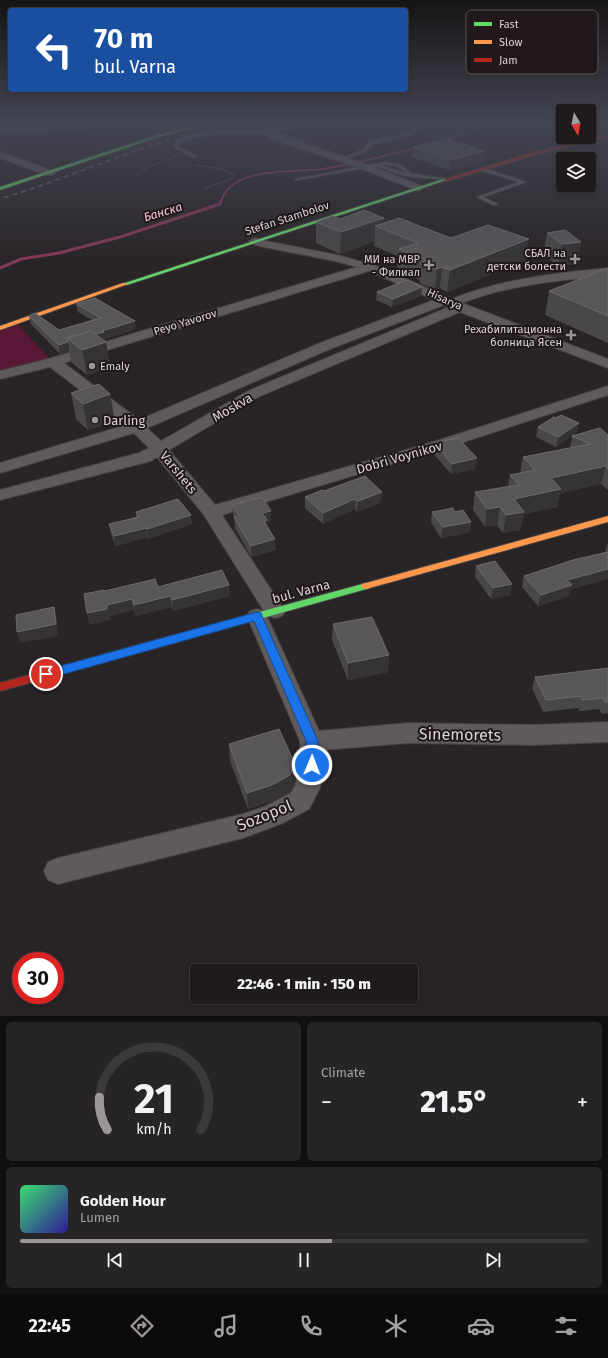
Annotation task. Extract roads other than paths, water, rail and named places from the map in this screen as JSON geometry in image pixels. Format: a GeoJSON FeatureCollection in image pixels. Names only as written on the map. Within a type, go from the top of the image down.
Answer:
{"type":"FeatureCollection","features":[{"type":"Feature","properties":{"kind":"street"},"geometry":{"type":"LineString","coordinates":[[43,170],[50,173]]}},
{"type":"Feature","properties":{"kind":"street"},"geometry":{"type":"LineString","coordinates":[[0,189],[57,170]]}},
{"type":"Feature","properties":{"kind":"street"},"geometry":{"type":"LineString","coordinates":[[378,170],[408,179],[419,188]]}},
{"type":"Feature","properties":{"kind":"street","name":"Stefan Stambolov"},"geometry":{"type":"LineString","coordinates":[[0,328],[72,301],[476,170]]}},
{"type":"Feature","properties":{"kind":"street","name":"Hisarya"},"geometry":{"type":"LineString","coordinates":[[255,241],[263,244],[337,258],[379,270],[453,303],[608,364]]}},
{"type":"Feature","properties":{"kind":"street","name":"Peyo Yavorov"},"geometry":{"type":"LineString","coordinates":[[0,375],[53,362],[370,268]]}},
{"type":"Feature","properties":{"kind":"street"},"geometry":{"type":"LineString","coordinates":[[453,303],[468,296],[536,279],[608,272]]}},
{"type":"Feature","properties":{"kind":"street","name":"Moskva"},"geometry":{"type":"LineString","coordinates":[[0,468],[137,427],[325,346],[453,303]]}},
{"type":"Feature","properties":{"kind":"street","name":"Moskva"},"geometry":{"type":"LineString","coordinates":[[0,495],[145,457],[255,393],[453,303]]}},
{"type":"Feature","properties":{"kind":"street","name":"Varshets"},"geometry":{"type":"LineString","coordinates":[[53,362],[137,427],[160,449],[211,512],[266,614]]}},
{"type":"Feature","properties":{"kind":"street","name":"Dobri Voynikov"},"geometry":{"type":"LineString","coordinates":[[211,512],[436,446],[608,390]]}},
{"type":"Feature","properties":{"kind":"street","name":"bul. Varna"},"geometry":{"type":"LineString","coordinates":[[0,687],[608,519]]}},
{"type":"Feature","properties":{"kind":"street","name":"Sozopol"},"geometry":{"type":"LineString","coordinates":[[58,871],[243,826],[274,815],[289,808],[300,800],[307,788],[312,765],[312,741],[266,614]]}},
{"type":"Feature","properties":{"kind":"street","name":"Sinemorets"},"geometry":{"type":"LineString","coordinates":[[312,741],[408,733],[532,735],[608,732]]}},
{"type":"Feature","properties":{"kind":"lane"},"geometry":{"type":"LineString","coordinates":[[297,179],[341,170]]}},
{"type":"Feature","properties":{"kind":"lane"},"geometry":{"type":"LineString","coordinates":[[388,170],[408,179],[446,179]]}},
{"type":"Feature","properties":{"kind":"lane"},"geometry":{"type":"LineString","coordinates":[[405,170],[408,179]]}},
{"type":"Feature","properties":{"kind":"lane"},"geometry":{"type":"LineString","coordinates":[[486,170],[524,182],[480,197],[494,204]]}},
{"type":"Feature","properties":{"kind":"waterway","name":"Банска"},"geometry":{"type":"LineString","coordinates":[[221,202],[227,190],[237,182],[250,177],[280,172],[304,170]]}},
{"type":"Feature","properties":{"kind":"waterway","name":"Банска"},"geometry":{"type":"LineString","coordinates":[[0,268],[21,259],[59,253],[120,237],[220,204],[221,201]]}},
{"type":"Feature","properties":{"kind":"railway"},"geometry":{"type":"LineString","coordinates":[[0,199],[82,170]]}},
{"type":"Feature","properties":{"kind":"place","name":"СБАЛ на детски болести"},"geometry":{"type":"Point","coordinates":[575,259]}},
{"type":"Feature","properties":{"kind":"place","name":"МИ на МВР - Филиал"},"geometry":{"type":"Point","coordinates":[429,265]}},
{"type":"Feature","properties":{"kind":"place","name":"Рехабилитационна болница Ясен"},"geometry":{"type":"Point","coordinates":[571,335]}},
{"type":"Feature","properties":{"kind":"place","name":"Emaly"},"geometry":{"type":"Point","coordinates":[92,366]}},
{"type":"Feature","properties":{"kind":"place","name":"Darling"},"geometry":{"type":"Point","coordinates":[95,420]}}]}
